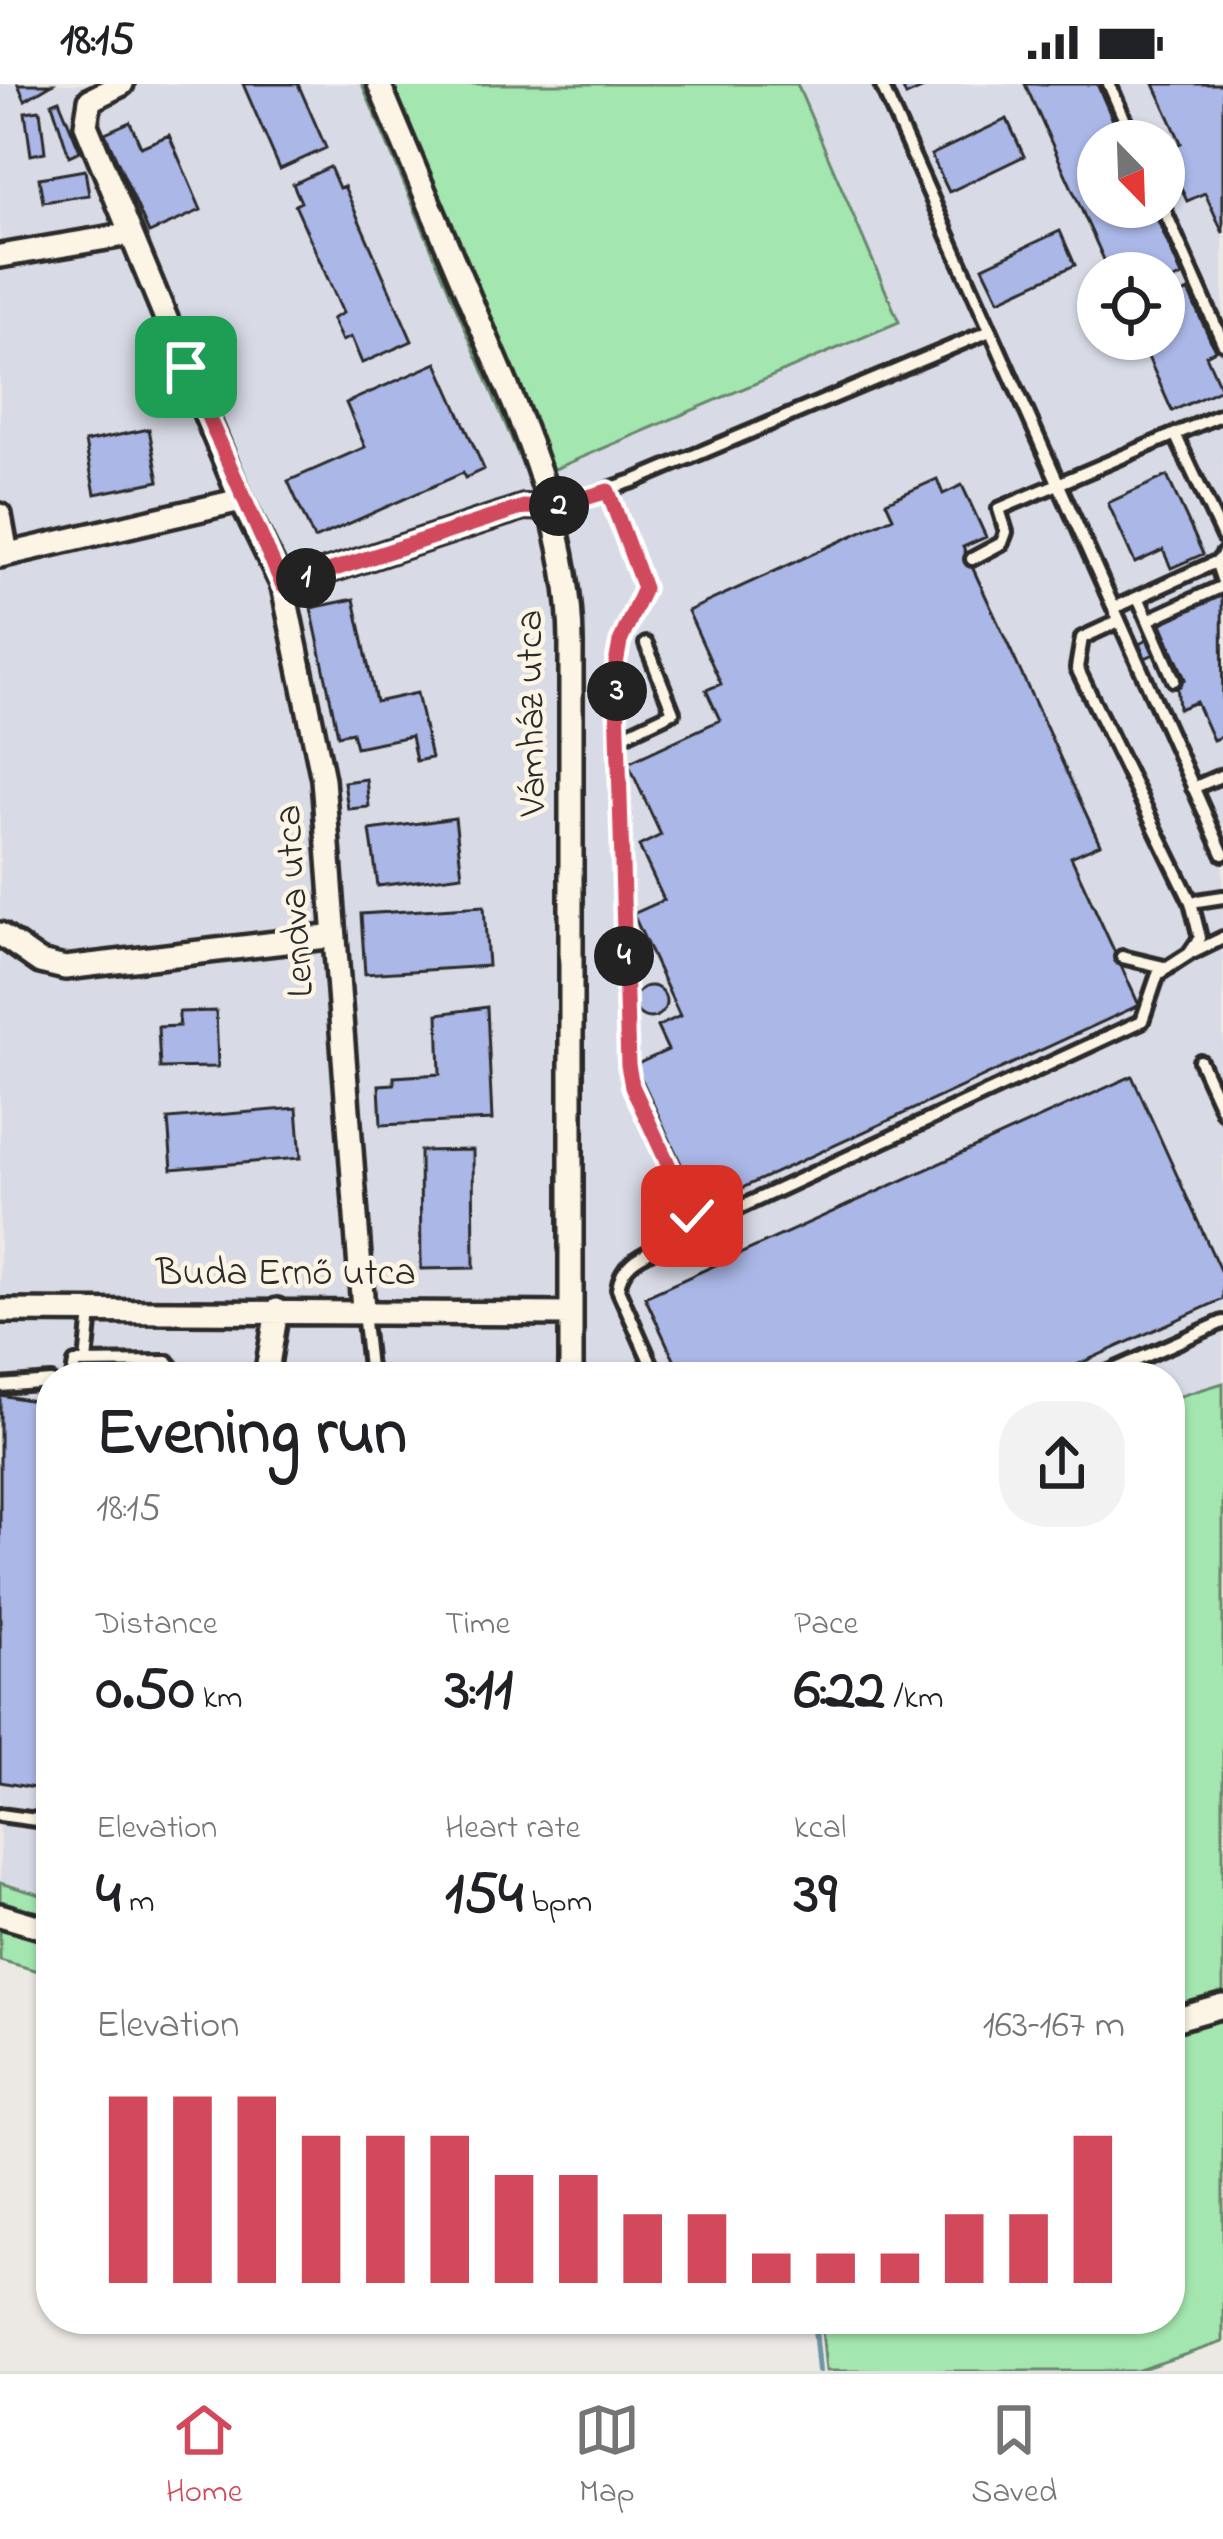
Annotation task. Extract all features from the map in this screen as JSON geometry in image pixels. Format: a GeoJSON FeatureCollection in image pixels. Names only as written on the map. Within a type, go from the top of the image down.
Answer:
{"type":"FeatureCollection","features":[{"type":"Feature","properties":{"kind":"street","name":"Lendva utca"},"geometry":{"type":"LineString","coordinates":[[122,84],[92,98],[85,116],[241,500],[283,586],[323,778],[363,1309]]}},
{"type":"Feature","properties":{"kind":"street","name":"Vámház utca"},"geometry":{"type":"LineString","coordinates":[[379,84],[507,387],[552,508],[571,614],[572,1362]]}},
{"type":"Feature","properties":{"kind":"street"},"geometry":{"type":"LineString","coordinates":[[0,256],[131,234]]}},
{"type":"Feature","properties":{"kind":"street"},"geometry":{"type":"LineString","coordinates":[[0,515],[3,555],[241,500]]}},
{"type":"Feature","properties":{"kind":"street"},"geometry":{"type":"LineString","coordinates":[[283,586],[524,507],[552,508]]}},
{"type":"Feature","properties":{"kind":"street"},"geometry":{"type":"LineString","coordinates":[[0,934],[40,962],[65,968],[335,936]]}},
{"type":"Feature","properties":{"kind":"street","name":"Buda Ernő utca"},"geometry":{"type":"LineString","coordinates":[[0,1311],[363,1309],[571,1314]]}},
{"type":"Feature","properties":{"kind":"street"},"geometry":{"type":"LineString","coordinates":[[268,1362],[277,1310]]}},
{"type":"Feature","properties":{"kind":"street"},"geometry":{"type":"LineString","coordinates":[[0,1915],[36,1926]]}},
{"type":"Feature","properties":{"kind":"street"},"geometry":{"type":"LineString","coordinates":[[1185,2016],[1223,2006]]}},
{"type":"Feature","properties":{"kind":"lane"},"geometry":{"type":"LineString","coordinates":[[881,84],[1223,854]]}},
{"type":"Feature","properties":{"kind":"lane"},"geometry":{"type":"LineString","coordinates":[[1109,84],[1125,120]]}},
{"type":"Feature","properties":{"kind":"lane"},"geometry":{"type":"LineString","coordinates":[[1172,228],[1223,343]]}},
{"type":"Feature","properties":{"kind":"lane"},"geometry":{"type":"LineString","coordinates":[[552,508],[608,491],[990,331]]}},
{"type":"Feature","properties":{"kind":"lane"},"geometry":{"type":"LineString","coordinates":[[972,559],[1002,543],[1006,532],[999,509],[1223,414]]}},
{"type":"Feature","properties":{"kind":"lane"},"geometry":{"type":"LineString","coordinates":[[1175,434],[1223,537]]}},
{"type":"Feature","properties":{"kind":"lane"},"geometry":{"type":"LineString","coordinates":[[608,491],[644,588],[618,649],[629,1077],[692,1216]]}},
{"type":"Feature","properties":{"kind":"lane"},"geometry":{"type":"LineString","coordinates":[[1148,620],[1223,584],[1220,557],[1138,597],[1082,638],[1077,668],[1191,902],[1200,938],[1189,954]]}},
{"type":"Feature","properties":{"kind":"lane"},"geometry":{"type":"LineString","coordinates":[[1138,597],[1174,680]]}},
{"type":"Feature","properties":{"kind":"lane"},"geometry":{"type":"LineString","coordinates":[[618,738],[673,712],[646,644]]}},
{"type":"Feature","properties":{"kind":"lane"},"geometry":{"type":"LineString","coordinates":[[1193,788],[1223,775]]}},
{"type":"Feature","properties":{"kind":"lane"},"geometry":{"type":"LineString","coordinates":[[1191,902],[1223,897]]}},
{"type":"Feature","properties":{"kind":"lane"},"geometry":{"type":"LineString","coordinates":[[692,1216],[712,1220],[1142,1022],[1152,984],[1164,967],[1223,938]]}},
{"type":"Feature","properties":{"kind":"lane"},"geometry":{"type":"LineString","coordinates":[[1122,957],[1164,967]]}},
{"type":"Feature","properties":{"kind":"lane"},"geometry":{"type":"LineString","coordinates":[[1200,1061],[1223,1112]]}},
{"type":"Feature","properties":{"kind":"lane"},"geometry":{"type":"LineString","coordinates":[[650,1362],[620,1298],[620,1277],[632,1259],[682,1236],[692,1216]]}},
{"type":"Feature","properties":{"kind":"lane"},"geometry":{"type":"LineString","coordinates":[[363,1309],[368,1362]]}},
{"type":"Feature","properties":{"kind":"lane"},"geometry":{"type":"LineString","coordinates":[[86,1362],[92,1310]]}},
{"type":"Feature","properties":{"kind":"lane"},"geometry":{"type":"LineString","coordinates":[[1132,1362],[1223,1322]]}},
{"type":"Feature","properties":{"kind":"lane"},"geometry":{"type":"LineString","coordinates":[[0,1386],[36,1383]]}},
{"type":"Feature","properties":{"kind":"lane"},"geometry":{"type":"LineString","coordinates":[[0,1815],[36,1820]]}},
{"type":"Feature","properties":{"kind":"shaded area"},"geometry":{"type":"Polygon","coordinates":[[[0,84],[362,84],[530,480],[898,322],[797,84],[1223,84],[1223,1383],[1185,1394],[1185,1362],[36,1362],[36,1894],[0,1883],[0,84]]]}},
{"type":"Feature","properties":{"kind":"green space"},"geometry":{"type":"Polygon","coordinates":[[[362,84],[797,84],[899,322],[529,480],[362,84]]]}},
{"type":"Feature","properties":{"kind":"green space"},"geometry":{"type":"Polygon","coordinates":[[[1223,1383],[1223,2342],[1136,2371],[826,2371],[822,2334],[1185,2334],[1185,1394],[1223,1383]]]}},
{"type":"Feature","properties":{"kind":"green space"},"geometry":{"type":"Polygon","coordinates":[[[0,1883],[36,1894],[36,1971],[0,1960],[0,1883]]]}},
{"type":"Feature","properties":{"kind":"building"},"geometry":{"type":"Polygon","coordinates":[[[18,84],[52,84],[25,100],[18,84]]]}},
{"type":"Feature","properties":{"kind":"building"},"geometry":{"type":"Polygon","coordinates":[[[243,84],[298,84],[326,148],[280,169],[243,84]]]}},
{"type":"Feature","properties":{"kind":"building"},"geometry":{"type":"Polygon","coordinates":[[[901,84],[933,84],[906,96],[901,84]]]}},
{"type":"Feature","properties":{"kind":"building"},"geometry":{"type":"Polygon","coordinates":[[[1025,84],[1097,84],[1113,120],[1077,120],[1077,200],[1025,84]]]}},
{"type":"Feature","properties":{"kind":"building"},"geometry":{"type":"Polygon","coordinates":[[[1154,84],[1223,84],[1223,233],[1205,193],[1187,201],[1185,120],[1170,120],[1154,84]]]}},
{"type":"Feature","properties":{"kind":"building"},"geometry":{"type":"Polygon","coordinates":[[[59,100],[80,151],[69,156],[52,103],[59,100]]]}},
{"type":"Feature","properties":{"kind":"building"},"geometry":{"type":"Polygon","coordinates":[[[40,110],[45,152],[31,155],[25,112],[40,110]]]}},
{"type":"Feature","properties":{"kind":"building"},"geometry":{"type":"Polygon","coordinates":[[[1007,119],[1024,156],[949,192],[931,155],[1007,119]]]}},
{"type":"Feature","properties":{"kind":"building"},"geometry":{"type":"Polygon","coordinates":[[[130,122],[141,147],[169,135],[201,210],[149,233],[105,133],[130,122]]]}},
{"type":"Feature","properties":{"kind":"building"},"geometry":{"type":"Polygon","coordinates":[[[330,167],[339,188],[344,186],[412,341],[362,363],[351,337],[342,341],[332,319],[343,313],[295,205],[301,202],[293,184],[330,167]]]}},
{"type":"Feature","properties":{"kind":"building"},"geometry":{"type":"Polygon","coordinates":[[[85,170],[89,195],[43,202],[39,178],[85,170]]]}},
{"type":"Feature","properties":{"kind":"building"},"geometry":{"type":"Polygon","coordinates":[[[1090,228],[1161,228],[1172,252],[1101,252],[1090,228]]]}},
{"type":"Feature","properties":{"kind":"building"},"geometry":{"type":"Polygon","coordinates":[[[1060,231],[1075,265],[999,300],[983,267],[1060,231]]]}},
{"type":"Feature","properties":{"kind":"building"},"geometry":{"type":"Polygon","coordinates":[[[1188,291],[1215,350],[1206,355],[1221,389],[1172,411],[1149,360],[1185,360],[1188,291]]]}},
{"type":"Feature","properties":{"kind":"building"},"geometry":{"type":"Polygon","coordinates":[[[437,363],[484,469],[465,478],[463,473],[314,539],[288,481],[365,447],[346,403],[437,363]]]}},
{"type":"Feature","properties":{"kind":"building"},"geometry":{"type":"Polygon","coordinates":[[[149,429],[159,481],[95,494],[85,442],[149,429]]]}},
{"type":"Feature","properties":{"kind":"building"},"geometry":{"type":"Polygon","coordinates":[[[1167,476],[1203,554],[1171,568],[1163,550],[1135,563],[1108,503],[1167,476]]]}},
{"type":"Feature","properties":{"kind":"building"},"geometry":{"type":"Polygon","coordinates":[[[937,479],[943,494],[962,485],[986,537],[963,547],[1100,844],[1071,857],[1139,1005],[701,1207],[635,1065],[668,1050],[657,1027],[680,1016],[633,914],[664,900],[639,846],[661,835],[628,763],[720,720],[706,690],[721,684],[688,611],[893,517],[886,502],[937,479]]]}},
{"type":"Feature","properties":{"kind":"building"},"geometry":{"type":"Polygon","coordinates":[[[1222,591],[1223,736],[1213,740],[1196,702],[1179,709],[1177,683],[1185,679],[1159,619],[1222,591]]]}},
{"type":"Feature","properties":{"kind":"building"},"geometry":{"type":"Polygon","coordinates":[[[354,599],[376,702],[417,693],[431,758],[416,761],[411,736],[356,747],[352,732],[338,735],[311,608],[354,599]]]}},
{"type":"Feature","properties":{"kind":"building"},"geometry":{"type":"Polygon","coordinates":[[[1148,640],[1154,654],[1145,658],[1139,644],[1148,640]]]}},
{"type":"Feature","properties":{"kind":"building"},"geometry":{"type":"Polygon","coordinates":[[[366,779],[369,807],[348,809],[344,782],[366,779]]]}},
{"type":"Feature","properties":{"kind":"building"},"geometry":{"type":"Polygon","coordinates":[[[455,818],[462,875],[378,886],[370,830],[455,818]]]}},
{"type":"Feature","properties":{"kind":"building"},"geometry":{"type":"Polygon","coordinates":[[[484,906],[488,966],[365,974],[361,914],[484,906]]]}},
{"type":"Feature","properties":{"kind":"building"},"geometry":{"type":"Polygon","coordinates":[[[650,986],[661,991],[666,1002],[661,1013],[650,1018],[639,1013],[634,1002],[639,991],[650,986]]]}},
{"type":"Feature","properties":{"kind":"building"},"geometry":{"type":"Polygon","coordinates":[[[487,1007],[492,1120],[381,1125],[379,1085],[394,1084],[394,1077],[440,1074],[438,1014],[487,1007]]]}},
{"type":"Feature","properties":{"kind":"building"},"geometry":{"type":"Polygon","coordinates":[[[216,1011],[218,1067],[160,1068],[158,1027],[179,1026],[179,1012],[216,1011]]]}},
{"type":"Feature","properties":{"kind":"building"},"geometry":{"type":"Polygon","coordinates":[[[1132,1076],[1223,1277],[1223,1299],[1083,1362],[675,1362],[645,1297],[1132,1076]]]}},
{"type":"Feature","properties":{"kind":"building"},"geometry":{"type":"Polygon","coordinates":[[[297,1108],[301,1158],[172,1169],[168,1119],[297,1108]]]}},
{"type":"Feature","properties":{"kind":"building"},"geometry":{"type":"Polygon","coordinates":[[[473,1150],[474,1268],[421,1269],[420,1151],[473,1150]]]}},
{"type":"Feature","properties":{"kind":"building"},"geometry":{"type":"Polygon","coordinates":[[[0,1395],[36,1401],[36,1788],[0,1782],[0,1395]]]}},
{"type":"Feature","properties":{"kind":"waterway"},"geometry":{"type":"LineString","coordinates":[[815,2334],[819,2371]]}},
{"type":"Feature","properties":{"kind":"route"},"geometry":{"type":"LineString","coordinates":[[186,367],[283,586],[524,507],[552,508],[608,491],[644,588],[620,642],[616,664],[628,1065],[632,1086],[692,1216]]}}]}
